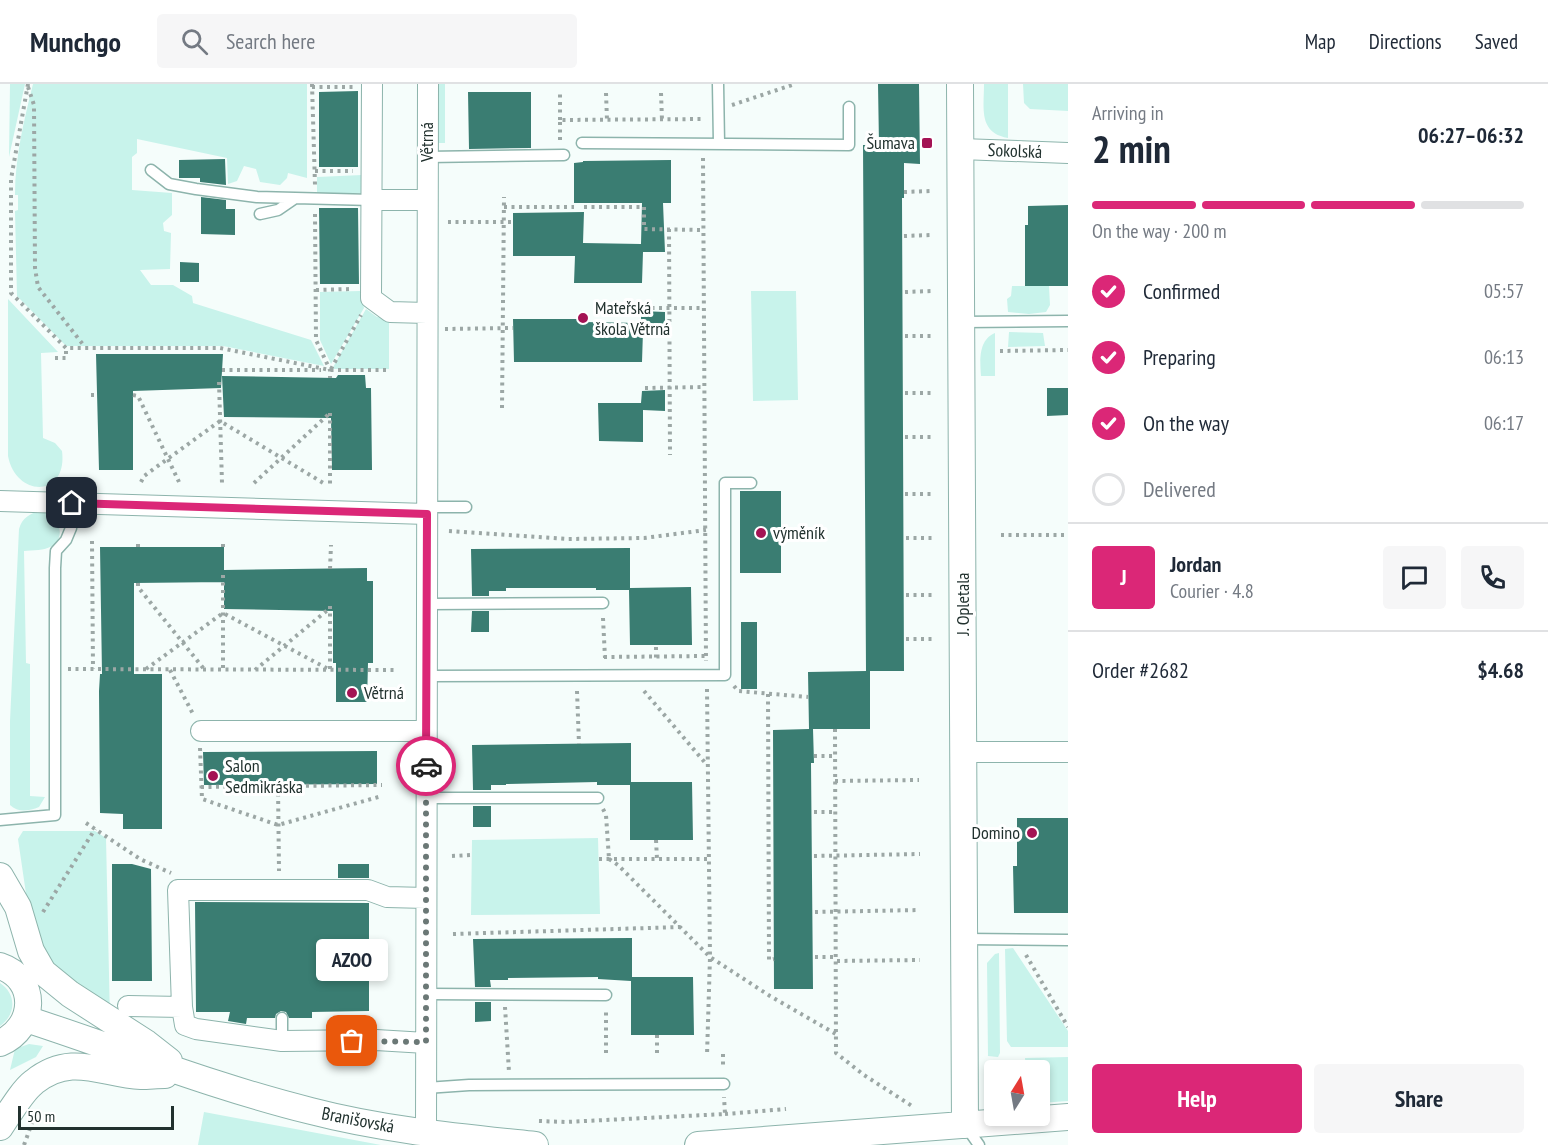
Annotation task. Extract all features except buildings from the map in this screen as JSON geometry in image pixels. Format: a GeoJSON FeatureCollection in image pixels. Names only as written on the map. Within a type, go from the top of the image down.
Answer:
{"type":"FeatureCollection","features":[{"type":"Feature","properties":{"kind":"street","name":"Větrná"},"geometry":{"type":"LineString","coordinates":[[426,1133],[428,84]]}},
{"type":"Feature","properties":{"kind":"street","name":"J. Opletala"},"geometry":{"type":"LineString","coordinates":[[960,84],[964,752],[963,1132]]}},
{"type":"Feature","properties":{"kind":"street"},"geometry":{"type":"LineString","coordinates":[[372,85],[371,293],[390,312],[427,313]]}},
{"type":"Feature","properties":{"kind":"street","name":"Sokolská"},"geometry":{"type":"LineString","coordinates":[[961,149],[1068,153]]}},
{"type":"Feature","properties":{"kind":"street"},"geometry":{"type":"LineString","coordinates":[[372,200],[427,200]]}},
{"type":"Feature","properties":{"kind":"street"},"geometry":{"type":"LineString","coordinates":[[0,501],[427,510]]}},
{"type":"Feature","properties":{"kind":"street"},"geometry":{"type":"LineString","coordinates":[[201,740],[426,731]]}},
{"type":"Feature","properties":{"kind":"street"},"geometry":{"type":"LineString","coordinates":[[964,752],[1068,752]]}},
{"type":"Feature","properties":{"kind":"street","name":"Branišovská"},"geometry":{"type":"LineString","coordinates":[[0,876],[18,907],[31,951],[43,972],[70,994],[146,1043],[186,1074]]}},
{"type":"Feature","properties":{"kind":"street"},"geometry":{"type":"LineString","coordinates":[[426,898],[387,897],[368,890],[178,890],[182,1007],[185,1024],[196,1029],[282,1041],[426,1042]]}},
{"type":"Feature","properties":{"kind":"street"},"geometry":{"type":"LineString","coordinates":[[0,966],[11,971],[23,984],[28,1000],[26,1019],[18,1031],[0,1043]]}},
{"type":"Feature","properties":{"kind":"street"},"geometry":{"type":"LineString","coordinates":[[128,1006],[182,1007]]}},
{"type":"Feature","properties":{"kind":"street","name":"Branišovská"},"geometry":{"type":"LineString","coordinates":[[26,1019],[214,1084],[312,1112],[426,1133],[534,1133]]}},
{"type":"Feature","properties":{"kind":"street","name":"Branišovská"},"geometry":{"type":"LineString","coordinates":[[0,1126],[32,1083],[45,1074],[64,1067],[84,1065],[140,1076],[186,1074]]}},
{"type":"Feature","properties":{"kind":"street"},"geometry":{"type":"LineString","coordinates":[[698,1145],[963,1132],[1068,1117]]}},
{"type":"Feature","properties":{"kind":"lane"},"geometry":{"type":"LineString","coordinates":[[718,84],[719,143]]}},
{"type":"Feature","properties":{"kind":"lane"},"geometry":{"type":"LineString","coordinates":[[582,142],[849,145],[849,107]]}},
{"type":"Feature","properties":{"kind":"lane"},"geometry":{"type":"LineString","coordinates":[[427,157],[564,154]]}},
{"type":"Feature","properties":{"kind":"lane"},"geometry":{"type":"LineString","coordinates":[[151,170],[170,184],[247,196],[315,200],[372,200]]}},
{"type":"Feature","properties":{"kind":"lane"},"geometry":{"type":"LineString","coordinates":[[260,214],[278,210],[295,199]]}},
{"type":"Feature","properties":{"kind":"lane"},"geometry":{"type":"LineString","coordinates":[[962,322],[1068,321]]}},
{"type":"Feature","properties":{"kind":"lane"},"geometry":{"type":"LineString","coordinates":[[427,676],[725,675],[725,483],[750,483]]}},
{"type":"Feature","properties":{"kind":"lane"},"geometry":{"type":"LineString","coordinates":[[0,820],[56,814],[56,551],[66,540],[71,528],[72,503]]}},
{"type":"Feature","properties":{"kind":"lane"},"geometry":{"type":"LineString","coordinates":[[427,510],[466,507]]}},
{"type":"Feature","properties":{"kind":"lane"},"geometry":{"type":"LineString","coordinates":[[427,604],[603,603]]}},
{"type":"Feature","properties":{"kind":"lane"},"geometry":{"type":"LineString","coordinates":[[427,798],[598,798]]}},
{"type":"Feature","properties":{"kind":"lane"},"geometry":{"type":"LineString","coordinates":[[964,939],[1068,940]]}},
{"type":"Feature","properties":{"kind":"lane"},"geometry":{"type":"LineString","coordinates":[[427,994],[606,995]]}},
{"type":"Feature","properties":{"kind":"lane"},"geometry":{"type":"LineString","coordinates":[[282,1018],[282,1041]]}},
{"type":"Feature","properties":{"kind":"lane"},"geometry":{"type":"LineString","coordinates":[[426,1088],[469,1084],[724,1084]]}},
{"type":"Feature","properties":{"kind":"path"},"geometry":{"type":"LineString","coordinates":[[560,120],[703,120],[718,109],[795,84]]}},
{"type":"Feature","properties":{"kind":"path"},"geometry":{"type":"LineString","coordinates":[[330,378],[330,370],[316,340],[312,86],[372,85]]}},
{"type":"Feature","properties":{"kind":"path"},"geometry":{"type":"LineString","coordinates":[[28,86],[34,105],[35,268],[38,287],[85,348]]}},
{"type":"Feature","properties":{"kind":"path"},"geometry":{"type":"LineString","coordinates":[[28,86],[10,179],[11,293],[66,348],[220,351],[330,370]]}},
{"type":"Feature","properties":{"kind":"path"},"geometry":{"type":"LineString","coordinates":[[606,93],[607,120]]}},
{"type":"Feature","properties":{"kind":"path"},"geometry":{"type":"LineString","coordinates":[[662,93],[662,120]]}},
{"type":"Feature","properties":{"kind":"path"},"geometry":{"type":"LineString","coordinates":[[550,142],[560,141],[560,94]]}},
{"type":"Feature","properties":{"kind":"path"},"geometry":{"type":"LineString","coordinates":[[703,108],[703,120]]}},
{"type":"Feature","properties":{"kind":"path"},"geometry":{"type":"LineString","coordinates":[[703,143],[710,957],[707,1055]]}},
{"type":"Feature","properties":{"kind":"path"},"geometry":{"type":"LineString","coordinates":[[315,171],[372,171]]}},
{"type":"Feature","properties":{"kind":"path"},"geometry":{"type":"LineString","coordinates":[[904,192],[931,191]]}},
{"type":"Feature","properties":{"kind":"path"},"geometry":{"type":"LineString","coordinates":[[502,408],[504,197]]}},
{"type":"Feature","properties":{"kind":"path"},"geometry":{"type":"LineString","coordinates":[[504,207],[574,207]]}},
{"type":"Feature","properties":{"kind":"path"},"geometry":{"type":"LineString","coordinates":[[584,207],[644,207],[644,229],[704,230]]}},
{"type":"Feature","properties":{"kind":"path"},"geometry":{"type":"LineString","coordinates":[[464,222],[513,222]]}},
{"type":"Feature","properties":{"kind":"path"},"geometry":{"type":"LineString","coordinates":[[669,229],[670,455]]}},
{"type":"Feature","properties":{"kind":"path"},"geometry":{"type":"LineString","coordinates":[[904,236],[931,235]]}},
{"type":"Feature","properties":{"kind":"path"},"geometry":{"type":"LineString","coordinates":[[316,290],[371,293],[330,370]]}},
{"type":"Feature","properties":{"kind":"path"},"geometry":{"type":"LineString","coordinates":[[905,292],[932,291]]}},
{"type":"Feature","properties":{"kind":"path"},"geometry":{"type":"LineString","coordinates":[[644,308],[704,308]]}},
{"type":"Feature","properties":{"kind":"path"},"geometry":{"type":"LineString","coordinates":[[464,328],[513,328]]}},
{"type":"Feature","properties":{"kind":"path"},"geometry":{"type":"LineString","coordinates":[[905,336],[932,336]]}},
{"type":"Feature","properties":{"kind":"path"},"geometry":{"type":"LineString","coordinates":[[55,358],[66,358],[66,348]]}},
{"type":"Feature","properties":{"kind":"path"},"geometry":{"type":"LineString","coordinates":[[1000,351],[1068,350]]}},
{"type":"Feature","properties":{"kind":"path"},"geometry":{"type":"LineString","coordinates":[[222,370],[390,370]]}},
{"type":"Feature","properties":{"kind":"path"},"geometry":{"type":"LineString","coordinates":[[219,382],[222,483]]}},
{"type":"Feature","properties":{"kind":"path"},"geometry":{"type":"LineString","coordinates":[[645,388],[705,387]]}},
{"type":"Feature","properties":{"kind":"path"},"geometry":{"type":"LineString","coordinates":[[133,395],[138,393],[178,482]]}},
{"type":"Feature","properties":{"kind":"path"},"geometry":{"type":"LineString","coordinates":[[905,393],[932,393]]}},
{"type":"Feature","properties":{"kind":"path"},"geometry":{"type":"LineString","coordinates":[[91,394],[97,395]]}},
{"type":"Feature","properties":{"kind":"path"},"geometry":{"type":"LineString","coordinates":[[220,421],[281,458],[328,484],[330,412],[281,458],[254,483]]}},
{"type":"Feature","properties":{"kind":"path"},"geometry":{"type":"LineString","coordinates":[[141,482],[144,476],[220,421]]}},
{"type":"Feature","properties":{"kind":"path"},"geometry":{"type":"LineString","coordinates":[[905,437],[933,437]]}},
{"type":"Feature","properties":{"kind":"path"},"geometry":{"type":"LineString","coordinates":[[905,494],[933,494]]}},
{"type":"Feature","properties":{"kind":"path"},"geometry":{"type":"LineString","coordinates":[[449,531],[578,539],[644,538],[706,530]]}},
{"type":"Feature","properties":{"kind":"path"},"geometry":{"type":"LineString","coordinates":[[1001,535],[1068,535]]}},
{"type":"Feature","properties":{"kind":"path"},"geometry":{"type":"LineString","coordinates":[[906,538],[933,538]]}},
{"type":"Feature","properties":{"kind":"path"},"geometry":{"type":"LineString","coordinates":[[92,541],[93,670]]}},
{"type":"Feature","properties":{"kind":"path"},"geometry":{"type":"LineString","coordinates":[[330,569],[331,545]]}},
{"type":"Feature","properties":{"kind":"path"},"geometry":{"type":"LineString","coordinates":[[223,575],[223,670]]}},
{"type":"Feature","properties":{"kind":"path"},"geometry":{"type":"LineString","coordinates":[[92,585],[101,586]]}},
{"type":"Feature","properties":{"kind":"path"},"geometry":{"type":"LineString","coordinates":[[137,585],[204,670]]}},
{"type":"Feature","properties":{"kind":"path"},"geometry":{"type":"LineString","coordinates":[[906,595],[934,595]]}},
{"type":"Feature","properties":{"kind":"path"},"geometry":{"type":"LineString","coordinates":[[603,603],[604,657],[706,656]]}},
{"type":"Feature","properties":{"kind":"path"},"geometry":{"type":"LineString","coordinates":[[255,670],[330,606],[330,670]]}},
{"type":"Feature","properties":{"kind":"path"},"geometry":{"type":"LineString","coordinates":[[145,670],[223,613]]}},
{"type":"Feature","properties":{"kind":"path"},"geometry":{"type":"LineString","coordinates":[[223,613],[330,670]]}},
{"type":"Feature","properties":{"kind":"path"},"geometry":{"type":"LineString","coordinates":[[906,639],[934,639]]}},
{"type":"Feature","properties":{"kind":"path"},"geometry":{"type":"LineString","coordinates":[[656,647],[656,656]]}},
{"type":"Feature","properties":{"kind":"path"},"geometry":{"type":"LineString","coordinates":[[55,669],[394,670]]}},
{"type":"Feature","properties":{"kind":"path"},"geometry":{"type":"LineString","coordinates":[[170,670],[201,740],[202,799],[278,825],[382,796]]}},
{"type":"Feature","properties":{"kind":"path"},"geometry":{"type":"LineString","coordinates":[[631,675],[707,766]]}},
{"type":"Feature","properties":{"kind":"path"},"geometry":{"type":"LineString","coordinates":[[725,675],[738,691],[808,697]]}},
{"type":"Feature","properties":{"kind":"path"},"geometry":{"type":"LineString","coordinates":[[576,676],[579,744]]}},
{"type":"Feature","properties":{"kind":"path"},"geometry":{"type":"LineString","coordinates":[[768,694],[769,960],[774,959]]}},
{"type":"Feature","properties":{"kind":"path"},"geometry":{"type":"LineString","coordinates":[[835,729],[837,1053],[864,1075],[963,1132]]}},
{"type":"Feature","properties":{"kind":"path"},"geometry":{"type":"LineString","coordinates":[[814,756],[835,756]]}},
{"type":"Feature","properties":{"kind":"path"},"geometry":{"type":"LineString","coordinates":[[835,781],[919,780]]}},
{"type":"Feature","properties":{"kind":"path"},"geometry":{"type":"LineString","coordinates":[[201,788],[382,785]]}},
{"type":"Feature","properties":{"kind":"path"},"geometry":{"type":"LineString","coordinates":[[279,786],[279,890]]}},
{"type":"Feature","properties":{"kind":"path"},"geometry":{"type":"LineString","coordinates":[[598,798],[606,815],[609,859]]}},
{"type":"Feature","properties":{"kind":"path"},"geometry":{"type":"LineString","coordinates":[[814,812],[836,812]]}},
{"type":"Feature","properties":{"kind":"path"},"geometry":{"type":"LineString","coordinates":[[86,823],[140,859],[178,876],[178,890]]}},
{"type":"Feature","properties":{"kind":"path"},"geometry":{"type":"LineString","coordinates":[[41,916],[95,829]]}},
{"type":"Feature","properties":{"kind":"path"},"geometry":{"type":"LineString","coordinates":[[656,840],[657,859]]}},
{"type":"Feature","properties":{"kind":"path"},"geometry":{"type":"LineString","coordinates":[[814,856],[920,854]]}},
{"type":"Feature","properties":{"kind":"path"},"geometry":{"type":"LineString","coordinates":[[452,856],[472,855]]}},
{"type":"Feature","properties":{"kind":"path"},"geometry":{"type":"LineString","coordinates":[[599,859],[709,859]]}},
{"type":"Feature","properties":{"kind":"path"},"geometry":{"type":"LineString","coordinates":[[609,859],[618,865],[710,957],[770,996],[836,1034]]}},
{"type":"Feature","properties":{"kind":"path"},"geometry":{"type":"LineString","coordinates":[[815,912],[920,910]]}},
{"type":"Feature","properties":{"kind":"path"},"geometry":{"type":"LineString","coordinates":[[453,934],[680,927]]}},
{"type":"Feature","properties":{"kind":"path"},"geometry":{"type":"LineString","coordinates":[[1017,940],[1068,1027]]}},
{"type":"Feature","properties":{"kind":"path"},"geometry":{"type":"LineString","coordinates":[[815,957],[920,960]]}},
{"type":"Feature","properties":{"kind":"path"},"geometry":{"type":"LineString","coordinates":[[505,993],[510,1084]]}},
{"type":"Feature","properties":{"kind":"path"},"geometry":{"type":"LineString","coordinates":[[606,995],[606,1053]]}},
{"type":"Feature","properties":{"kind":"path"},"geometry":{"type":"LineString","coordinates":[[657,1035],[657,1054]]}},
{"type":"Feature","properties":{"kind":"path"},"geometry":{"type":"LineString","coordinates":[[723,1054],[725,1114]]}},
{"type":"Feature","properties":{"kind":"path"},"geometry":{"type":"LineString","coordinates":[[534,1133],[566,1122],[786,1109]]}},
{"type":"Feature","properties":{"kind":"path"},"geometry":{"type":"LineString","coordinates":[[24,1145],[33,1119]]}},
{"type":"Feature","properties":{"kind":"green space"},"geometry":{"type":"Polygon","coordinates":[[[10,84],[25,84],[9,157],[10,84]]]}},
{"type":"Feature","properties":{"kind":"green space"},"geometry":{"type":"Polygon","coordinates":[[[33,84],[307,84],[307,178],[288,173],[287,178],[280,185],[260,182],[256,169],[244,166],[237,181],[228,184],[227,158],[137,139],[137,153],[132,157],[132,190],[172,193],[172,215],[163,223],[164,231],[171,233],[170,269],[140,270],[151,285],[173,285],[192,296],[193,303],[311,340],[324,366],[223,346],[66,346],[17,296],[15,211],[18,210],[18,195],[15,195],[15,181],[26,111],[33,84]]]}},
{"type":"Feature","properties":{"kind":"green space"},"geometry":{"type":"Polygon","coordinates":[[[435,84],[445,84],[445,143],[435,143],[435,84]]]}},
{"type":"Feature","properties":{"kind":"green space"},"geometry":{"type":"Polygon","coordinates":[[[984,84],[1008,84],[1008,138],[998,135],[987,125],[984,110],[984,84]]]}},
{"type":"Feature","properties":{"kind":"green space"},"geometry":{"type":"Polygon","coordinates":[[[1023,84],[1068,84],[1068,111],[1030,109],[1024,103],[1023,84]]]}},
{"type":"Feature","properties":{"kind":"green space"},"geometry":{"type":"Polygon","coordinates":[[[362,175],[361,193],[317,194],[317,177],[362,175]]]}},
{"type":"Feature","properties":{"kind":"green space"},"geometry":{"type":"Polygon","coordinates":[[[1012,286],[1049,286],[1050,305],[1046,312],[1029,314],[1008,312],[1007,299],[1011,296],[1012,286]]]}},
{"type":"Feature","properties":{"kind":"green space"},"geometry":{"type":"Polygon","coordinates":[[[360,291],[364,308],[331,364],[320,340],[320,292],[360,291]]]}},
{"type":"Feature","properties":{"kind":"green space"},"geometry":{"type":"Polygon","coordinates":[[[751,291],[796,291],[798,400],[753,401],[751,291]]]}},
{"type":"Feature","properties":{"kind":"green space"},"geometry":{"type":"Polygon","coordinates":[[[8,299],[58,352],[41,353],[43,438],[55,443],[62,451],[62,466],[57,478],[50,484],[40,487],[21,480],[13,470],[8,456],[8,299]]]}},
{"type":"Feature","properties":{"kind":"green space"},"geometry":{"type":"Polygon","coordinates":[[[366,309],[377,317],[389,318],[389,369],[332,369],[366,309]]]}},
{"type":"Feature","properties":{"kind":"green space"},"geometry":{"type":"Polygon","coordinates":[[[1009,332],[1043,333],[1045,346],[1008,347],[1009,332]]]}},
{"type":"Feature","properties":{"kind":"green space"},"geometry":{"type":"Polygon","coordinates":[[[995,333],[995,376],[981,376],[983,346],[989,336],[995,333]]]}},
{"type":"Feature","properties":{"kind":"green space"},"geometry":{"type":"Polygon","coordinates":[[[41,511],[56,520],[60,531],[57,541],[49,548],[24,551],[26,663],[30,664],[30,796],[45,797],[39,807],[24,810],[10,805],[10,721],[19,529],[27,517],[41,511]]]}},
{"type":"Feature","properties":{"kind":"green space"},"geometry":{"type":"Polygon","coordinates":[[[23,831],[95,831],[106,838],[110,1020],[72,1005],[30,921],[18,839],[23,831]]]}},
{"type":"Feature","properties":{"kind":"green space"},"geometry":{"type":"Polygon","coordinates":[[[598,838],[600,914],[471,915],[472,840],[598,838]]]}},
{"type":"Feature","properties":{"kind":"green space"},"geometry":{"type":"Polygon","coordinates":[[[1013,948],[1068,1031],[1068,1047],[1011,1047],[1007,1041],[1005,949],[1013,948]]]}},
{"type":"Feature","properties":{"kind":"green space"},"geometry":{"type":"Polygon","coordinates":[[[999,953],[1000,1053],[998,1057],[988,1056],[987,963],[999,953]]]}},
{"type":"Feature","properties":{"kind":"green space"},"geometry":{"type":"Polygon","coordinates":[[[0,983],[12,999],[12,1010],[0,1026],[0,983]]]}},
{"type":"Feature","properties":{"kind":"green space"},"geometry":{"type":"Polygon","coordinates":[[[29,1044],[43,1046],[36,1057],[10,1070],[15,1049],[29,1044]]]}},
{"type":"Feature","properties":{"kind":"green space"},"geometry":{"type":"Polygon","coordinates":[[[1068,1057],[1068,1101],[1050,1102],[1050,1060],[1025,1060],[1025,1058],[1068,1057]]]}},
{"type":"Feature","properties":{"kind":"green space"},"geometry":{"type":"Polygon","coordinates":[[[204,1112],[381,1145],[198,1145],[204,1112]]]}},
{"type":"Feature","properties":{"kind":"way so far"},"geometry":{"type":"LineString","coordinates":[[352,1041],[426,1042],[426,766]]}},
{"type":"Feature","properties":{"kind":"place","name":"Šumava"},"geometry":{"type":"Point","coordinates":[927,143]}},
{"type":"Feature","properties":{"kind":"place","name":"Mateřská škola Větrná"},"geometry":{"type":"Point","coordinates":[583,318]}},
{"type":"Feature","properties":{"kind":"place","name":"výměník"},"geometry":{"type":"Point","coordinates":[761,533]}},
{"type":"Feature","properties":{"kind":"place","name":"Větrná"},"geometry":{"type":"Point","coordinates":[352,693]}},
{"type":"Feature","properties":{"kind":"place","name":"Salon Sedmikráska"},"geometry":{"type":"Point","coordinates":[213,776]}},
{"type":"Feature","properties":{"kind":"place","name":"Domino"},"geometry":{"type":"Point","coordinates":[1032,833]}},
{"type":"Feature","properties":{"kind":"place","name":"AZOO"},"geometry":{"type":"Point","coordinates":[352,1041]}},
{"type":"Feature","properties":{"kind":"route"},"geometry":{"type":"LineString","coordinates":[[72,503],[427,514],[426,766]]}}]}
